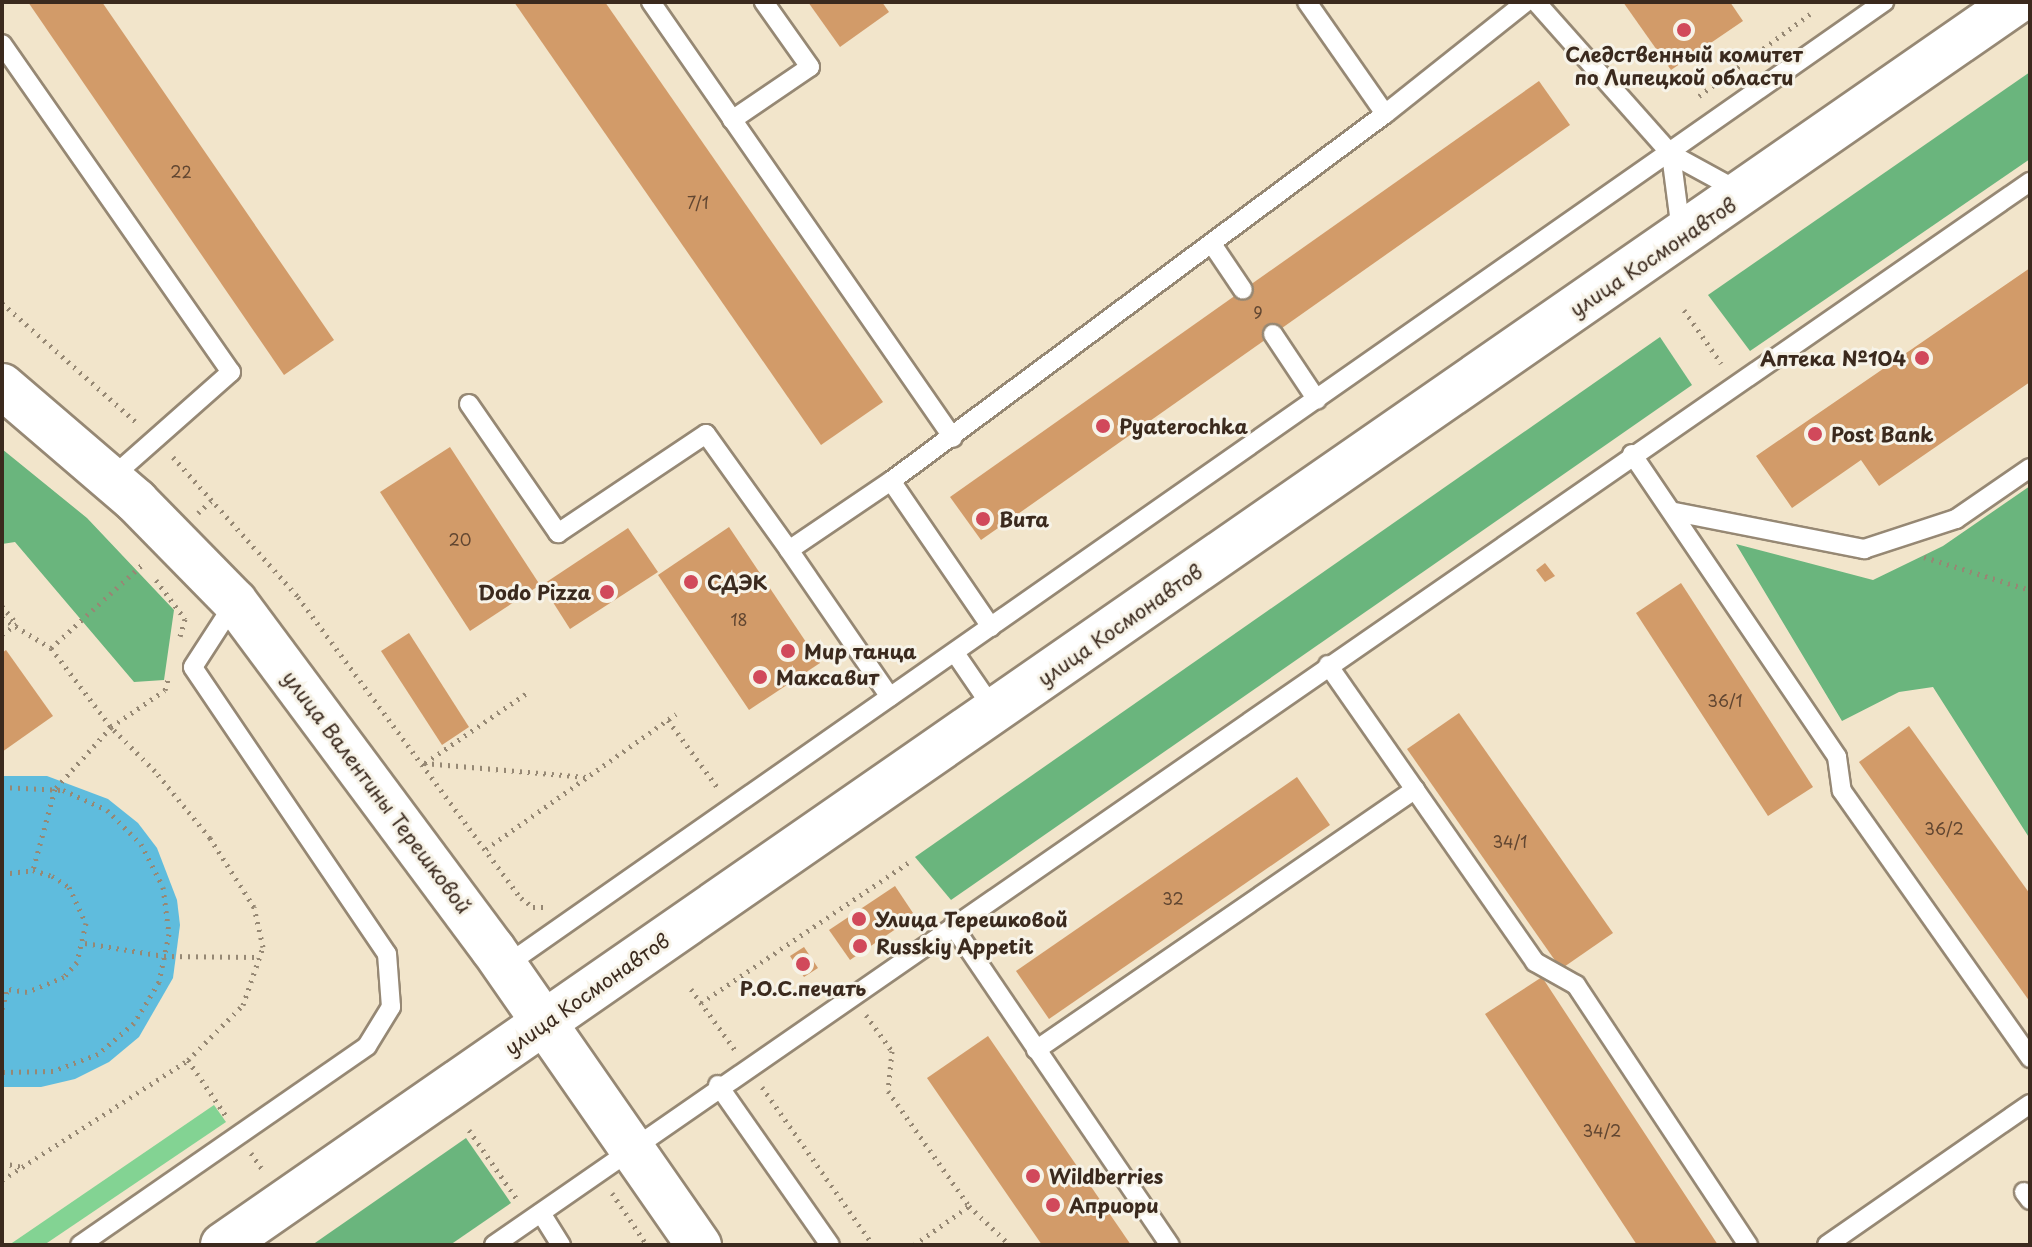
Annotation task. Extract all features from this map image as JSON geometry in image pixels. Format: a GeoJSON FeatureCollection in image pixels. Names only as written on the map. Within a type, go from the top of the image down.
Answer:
{"type":"FeatureCollection","features":[{"type":"Feature","properties":{"kind":"main road","name":"улица Космонавтов"},"geometry":{"type":"LineString","coordinates":[[223,1245],[1745,194],[2016,2]]}},
{"type":"Feature","properties":{"kind":"main road","name":"улица Валентины Терешковой"},"geometry":{"type":"LineString","coordinates":[[2,386],[110,479],[235,602],[505,966],[699,1245]]}},
{"type":"Feature","properties":{"kind":"lane"},"geometry":{"type":"LineString","coordinates":[[651,2],[953,438]]}},
{"type":"Feature","properties":{"kind":"lane"},"geometry":{"type":"LineString","coordinates":[[732,120],[810,67],[764,2]]}},
{"type":"Feature","properties":{"kind":"lane"},"geometry":{"type":"LineString","coordinates":[[1307,2],[1385,114]]}},
{"type":"Feature","properties":{"kind":"lane"},"geometry":{"type":"LineString","coordinates":[[789,550],[953,438],[1385,114],[1526,2]]}},
{"type":"Feature","properties":{"kind":"lane"},"geometry":{"type":"LineString","coordinates":[[1536,2],[1671,154],[1745,194]]}},
{"type":"Feature","properties":{"kind":"lane"},"geometry":{"type":"LineString","coordinates":[[505,966],[1671,154],[1884,2]]}},
{"type":"Feature","properties":{"kind":"lane"},"geometry":{"type":"LineString","coordinates":[[2,44],[231,372],[153,437],[110,479]]}},
{"type":"Feature","properties":{"kind":"lane"},"geometry":{"type":"LineString","coordinates":[[1671,154],[1682,237]]}},
{"type":"Feature","properties":{"kind":"lane"},"geometry":{"type":"LineString","coordinates":[[494,1245],[718,1085],[2030,182]]}},
{"type":"Feature","properties":{"kind":"lane"},"geometry":{"type":"LineString","coordinates":[[1212,244],[1243,290]]}},
{"type":"Feature","properties":{"kind":"lane"},"geometry":{"type":"LineString","coordinates":[[1273,334],[1317,400]]}},
{"type":"Feature","properties":{"kind":"lane"},"geometry":{"type":"LineString","coordinates":[[469,404],[558,533],[706,434],[890,697]]}},
{"type":"Feature","properties":{"kind":"lane"},"geometry":{"type":"LineString","coordinates":[[1632,454],[1675,512],[1837,757],[1842,791],[2030,1058]]}},
{"type":"Feature","properties":{"kind":"lane"},"geometry":{"type":"LineString","coordinates":[[1675,512],[1864,549],[1956,519],[2030,468]]}},
{"type":"Feature","properties":{"kind":"lane"},"geometry":{"type":"LineString","coordinates":[[891,481],[991,627]]}},
{"type":"Feature","properties":{"kind":"lane"},"geometry":{"type":"LineString","coordinates":[[80,1245],[367,1046],[391,1007],[387,954],[193,667],[235,602]]}},
{"type":"Feature","properties":{"kind":"lane"},"geometry":{"type":"LineString","coordinates":[[955,653],[996,712]]}},
{"type":"Feature","properties":{"kind":"lane"},"geometry":{"type":"LineString","coordinates":[[1328,665],[1535,962],[1576,985],[1748,1245]]}},
{"type":"Feature","properties":{"kind":"lane"},"geometry":{"type":"LineString","coordinates":[[1036,1050],[1415,790]]}},
{"type":"Feature","properties":{"kind":"lane"},"geometry":{"type":"LineString","coordinates":[[953,926],[1170,1245]]}},
{"type":"Feature","properties":{"kind":"lane"},"geometry":{"type":"LineString","coordinates":[[718,1085],[830,1245]]}},
{"type":"Feature","properties":{"kind":"lane"},"geometry":{"type":"LineString","coordinates":[[1827,1245],[2030,1104]]}},
{"type":"Feature","properties":{"kind":"lane"},"geometry":{"type":"LineString","coordinates":[[536,1217],[561,1245]]}},
{"type":"Feature","properties":{"kind":"path"},"geometry":{"type":"LineString","coordinates":[[1651,132],[1810,14]]}},
{"type":"Feature","properties":{"kind":"path"},"geometry":{"type":"LineString","coordinates":[[2,303],[153,437],[214,498],[298,597],[486,849],[533,907],[547,907],[559,899]]}},
{"type":"Feature","properties":{"kind":"path"},"geometry":{"type":"LineString","coordinates":[[1684,310],[1721,363]]}},
{"type":"Feature","properties":{"kind":"path"},"geometry":{"type":"LineString","coordinates":[[1881,544],[2030,590]]}},
{"type":"Feature","properties":{"kind":"path"},"geometry":{"type":"LineString","coordinates":[[51,648],[143,564],[185,619],[177,647]]}},
{"type":"Feature","properties":{"kind":"path"},"geometry":{"type":"LineString","coordinates":[[2,606],[17,624]]}},
{"type":"Feature","properties":{"kind":"path"},"geometry":{"type":"LineString","coordinates":[[2,618],[17,624],[51,648],[111,727],[155,771],[210,838],[254,907],[263,947],[243,1005],[188,1060],[2,1180]]}},
{"type":"Feature","properties":{"kind":"path"},"geometry":{"type":"LineString","coordinates":[[2,634],[17,624]]}},
{"type":"Feature","properties":{"kind":"path"},"geometry":{"type":"LineString","coordinates":[[33,870],[55,789],[111,727],[165,690],[173,661]]}},
{"type":"Feature","properties":{"kind":"path"},"geometry":{"type":"LineString","coordinates":[[424,763],[527,693]]}},
{"type":"Feature","properties":{"kind":"path"},"geometry":{"type":"LineString","coordinates":[[486,849],[676,714]]}},
{"type":"Feature","properties":{"kind":"path"},"geometry":{"type":"LineString","coordinates":[[668,720],[719,788]]}},
{"type":"Feature","properties":{"kind":"path"},"geometry":{"type":"LineString","coordinates":[[424,763],[587,777]]}},
{"type":"Feature","properties":{"kind":"path"},"geometry":{"type":"LineString","coordinates":[[707,797],[731,780]]}},
{"type":"Feature","properties":{"kind":"path"},"geometry":{"type":"LineString","coordinates":[[2,787],[55,789],[107,810],[141,844],[163,887],[169,934],[159,982],[134,1023],[98,1054],[53,1071],[2,1072]]}},
{"type":"Feature","properties":{"kind":"path"},"geometry":{"type":"LineString","coordinates":[[701,1003],[908,863]]}},
{"type":"Feature","properties":{"kind":"path"},"geometry":{"type":"LineString","coordinates":[[2,874],[33,870],[69,887],[86,923],[85,943],[77,962],[47,988],[4,989],[2,1009]]}},
{"type":"Feature","properties":{"kind":"path"},"geometry":{"type":"LineString","coordinates":[[85,943],[164,956],[260,957]]}},
{"type":"Feature","properties":{"kind":"path"},"geometry":{"type":"LineString","coordinates":[[691,989],[873,1245]]}},
{"type":"Feature","properties":{"kind":"path"},"geometry":{"type":"LineString","coordinates":[[866,1014],[892,1051],[888,1091],[969,1206],[1010,1245]]}},
{"type":"Feature","properties":{"kind":"path"},"geometry":{"type":"LineString","coordinates":[[188,1060],[231,1123]]}},
{"type":"Feature","properties":{"kind":"path"},"geometry":{"type":"LineString","coordinates":[[469,1130],[536,1217]]}},
{"type":"Feature","properties":{"kind":"path"},"geometry":{"type":"LineString","coordinates":[[2,1163],[23,1167]]}},
{"type":"Feature","properties":{"kind":"path"},"geometry":{"type":"LineString","coordinates":[[610,1190],[647,1245]]}},
{"type":"Feature","properties":{"kind":"path"},"geometry":{"type":"LineString","coordinates":[[914,1245],[969,1206]]}},
{"type":"Feature","properties":{"kind":"green space"},"geometry":{"type":"Polygon","coordinates":[[[2030,72],[2030,159],[1750,351],[1708,295],[2030,72]]]}},
{"type":"Feature","properties":{"kind":"green space"},"geometry":{"type":"Polygon","coordinates":[[[1660,337],[1692,385],[951,900],[915,857],[1660,337]]]}},
{"type":"Feature","properties":{"kind":"green space"},"geometry":{"type":"Polygon","coordinates":[[[2,449],[87,518],[174,610],[164,680],[134,682],[15,542],[2,544],[2,449]]]}},
{"type":"Feature","properties":{"kind":"green space"},"geometry":{"type":"Polygon","coordinates":[[[2030,486],[2030,839],[1933,687],[1899,692],[1842,721],[1736,544],[1873,580],[1943,546],[2030,486]]]}},
{"type":"Feature","properties":{"kind":"green space"},"geometry":{"type":"Polygon","coordinates":[[[214,1105],[226,1122],[44,1245],[9,1245],[214,1105]]]}},
{"type":"Feature","properties":{"kind":"green space"},"geometry":{"type":"Polygon","coordinates":[[[466,1138],[511,1203],[450,1245],[312,1245],[466,1138]]]}},
{"type":"Feature","properties":{"kind":"water"},"geometry":{"type":"Polygon","coordinates":[[[2,776],[47,776],[108,799],[138,823],[157,848],[177,900],[180,925],[173,978],[139,1037],[109,1062],[75,1079],[41,1087],[2,1087],[2,776]]]}},
{"type":"Feature","properties":{"kind":"building"},"geometry":{"type":"Polygon","coordinates":[[[28,2],[102,2],[334,340],[284,375],[28,2]]]}},
{"type":"Feature","properties":{"kind":"building"},"geometry":{"type":"Polygon","coordinates":[[[514,2],[605,2],[883,402],[821,445],[514,2]]]}},
{"type":"Feature","properties":{"kind":"building"},"geometry":{"type":"Polygon","coordinates":[[[808,2],[882,2],[889,12],[840,47],[808,2]]]}},
{"type":"Feature","properties":{"kind":"building"},"geometry":{"type":"Polygon","coordinates":[[[1623,2],[1730,2],[1743,21],[1671,70],[1623,2]]]}},
{"type":"Feature","properties":{"kind":"building"},"geometry":{"type":"Polygon","coordinates":[[[1539,81],[1570,125],[981,540],[950,497],[1539,81]]]}},
{"type":"Feature","properties":{"kind":"building"},"geometry":{"type":"Polygon","coordinates":[[[2030,268],[2030,382],[1879,486],[1861,460],[1792,508],[1756,456],[2030,268]]]}},
{"type":"Feature","properties":{"kind":"building"},"geometry":{"type":"Polygon","coordinates":[[[450,447],[540,585],[470,631],[380,492],[450,447]]]}},
{"type":"Feature","properties":{"kind":"building"},"geometry":{"type":"Polygon","coordinates":[[[729,527],[820,663],[749,710],[658,575],[729,527]]]}},
{"type":"Feature","properties":{"kind":"building"},"geometry":{"type":"Polygon","coordinates":[[[628,528],[658,572],[570,629],[542,585],[628,528]]]}},
{"type":"Feature","properties":{"kind":"building"},"geometry":{"type":"Polygon","coordinates":[[[1545,563],[1555,576],[1545,582],[1536,570],[1545,563]]]}},
{"type":"Feature","properties":{"kind":"building"},"geometry":{"type":"Polygon","coordinates":[[[1681,583],[1813,787],[1768,816],[1636,613],[1681,583]]]}},
{"type":"Feature","properties":{"kind":"building"},"geometry":{"type":"Polygon","coordinates":[[[409,633],[469,727],[442,745],[381,651],[409,633]]]}},
{"type":"Feature","properties":{"kind":"building"},"geometry":{"type":"Polygon","coordinates":[[[6,650],[53,716],[2,752],[2,653],[6,650]]]}},
{"type":"Feature","properties":{"kind":"building"},"geometry":{"type":"Polygon","coordinates":[[[1459,713],[1613,933],[1561,969],[1407,749],[1459,713]]]}},
{"type":"Feature","properties":{"kind":"building"},"geometry":{"type":"Polygon","coordinates":[[[1909,726],[2030,894],[2030,1002],[1859,762],[1909,726]]]}},
{"type":"Feature","properties":{"kind":"building"},"geometry":{"type":"Polygon","coordinates":[[[1297,777],[1330,825],[1049,1019],[1016,971],[1297,777]]]}},
{"type":"Feature","properties":{"kind":"building"},"geometry":{"type":"Polygon","coordinates":[[[895,886],[915,916],[850,960],[829,930],[895,886]]]}},
{"type":"Feature","properties":{"kind":"building"},"geometry":{"type":"Polygon","coordinates":[[[804,947],[818,968],[804,977],[790,956],[804,947]]]}},
{"type":"Feature","properties":{"kind":"building"},"geometry":{"type":"Polygon","coordinates":[[[1542,977],[1718,1245],[1637,1245],[1485,1014],[1542,977]]]}},
{"type":"Feature","properties":{"kind":"building"},"geometry":{"type":"Polygon","coordinates":[[[988,1036],[1131,1245],[1042,1245],[927,1078],[988,1036]]]}},
{"type":"Feature","properties":{"kind":"place","name":"Следственный комитет по Липецкой области"},"geometry":{"type":"Point","coordinates":[1684,30]}},
{"type":"Feature","properties":{"kind":"place","name":"Аптека №104"},"geometry":{"type":"Point","coordinates":[1922,358]}},
{"type":"Feature","properties":{"kind":"place","name":"Pyaterochka"},"geometry":{"type":"Point","coordinates":[1103,426]}},
{"type":"Feature","properties":{"kind":"place","name":"Post Bank"},"geometry":{"type":"Point","coordinates":[1815,434]}},
{"type":"Feature","properties":{"kind":"place","name":"Вита"},"geometry":{"type":"Point","coordinates":[983,519]}},
{"type":"Feature","properties":{"kind":"place","name":"СДЭК"},"geometry":{"type":"Point","coordinates":[691,582]}},
{"type":"Feature","properties":{"kind":"place","name":"Dodo Pizza"},"geometry":{"type":"Point","coordinates":[607,592]}},
{"type":"Feature","properties":{"kind":"place","name":"Мир танца"},"geometry":{"type":"Point","coordinates":[788,651]}},
{"type":"Feature","properties":{"kind":"place","name":"Максавит"},"geometry":{"type":"Point","coordinates":[760,677]}},
{"type":"Feature","properties":{"kind":"place","name":"Улица Терешковой"},"geometry":{"type":"Point","coordinates":[859,919]}},
{"type":"Feature","properties":{"kind":"place","name":"Russkiy Appetit"},"geometry":{"type":"Point","coordinates":[860,946]}},
{"type":"Feature","properties":{"kind":"place","name":"Р.О.С.печать"},"geometry":{"type":"Point","coordinates":[803,964]}},
{"type":"Feature","properties":{"kind":"place","name":"Wildberries"},"geometry":{"type":"Point","coordinates":[1033,1176]}},
{"type":"Feature","properties":{"kind":"place","name":"Априори"},"geometry":{"type":"Point","coordinates":[1053,1205]}}]}
